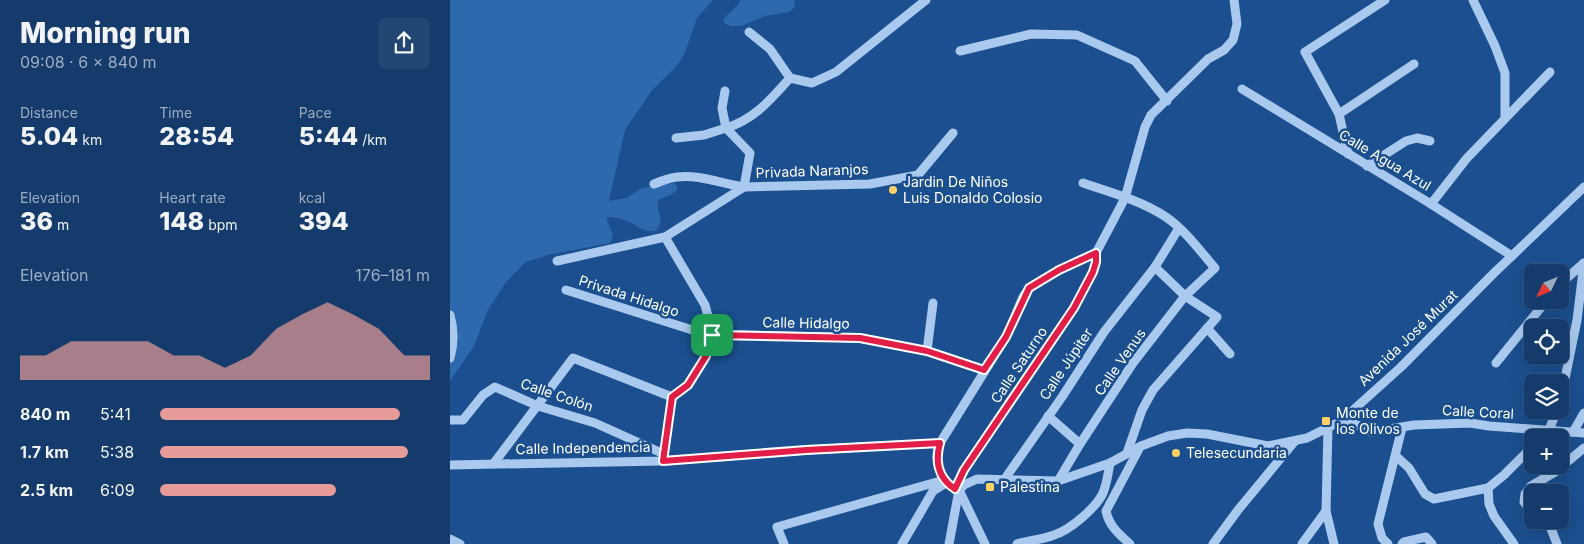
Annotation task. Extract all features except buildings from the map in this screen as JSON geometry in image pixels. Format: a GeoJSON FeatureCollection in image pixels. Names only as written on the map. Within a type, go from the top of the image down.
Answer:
{"type":"FeatureCollection","features":[{"type":"Feature","properties":{"kind":"street"},"geometry":{"type":"LineString","coordinates":[[749,32],[770,50],[790,78],[812,83],[836,72],[926,0]]}},
{"type":"Feature","properties":{"kind":"street"},"geometry":{"type":"LineString","coordinates":[[985,544],[957,489],[945,482],[936,456],[940,443],[1006,337],[1029,288],[1059,270],[1096,253],[1126,198],[1145,127],[1151,115],[1208,59],[1224,50],[1233,40],[1237,24],[1234,0]]}},
{"type":"Feature","properties":{"kind":"street"},"geometry":{"type":"LineString","coordinates":[[1348,154],[1339,114],[1305,52],[1385,0]]}},
{"type":"Feature","properties":{"kind":"street"},"geometry":{"type":"LineString","coordinates":[[1474,0],[1505,73],[1505,117]]}},
{"type":"Feature","properties":{"kind":"street"},"geometry":{"type":"LineString","coordinates":[[960,51],[1031,34],[1078,35],[1135,61],[1166,100]]}},
{"type":"Feature","properties":{"kind":"street"},"geometry":{"type":"LineString","coordinates":[[1339,114],[1414,64]]}},
{"type":"Feature","properties":{"kind":"street"},"geometry":{"type":"LineString","coordinates":[[1431,204],[1467,158],[1550,72]]}},
{"type":"Feature","properties":{"kind":"street"},"geometry":{"type":"LineString","coordinates":[[676,138],[704,135],[737,124],[761,110],[790,78]]}},
{"type":"Feature","properties":{"kind":"street","name":"Calle Agua Azul"},"geometry":{"type":"LineString","coordinates":[[1242,89],[1431,204],[1512,256]]}},
{"type":"Feature","properties":{"kind":"street"},"geometry":{"type":"LineString","coordinates":[[557,261],[665,237],[744,187],[750,153],[726,128],[722,108],[725,91]]}},
{"type":"Feature","properties":{"kind":"street","name":"Privada Naranjos"},"geometry":{"type":"LineString","coordinates":[[654,184],[678,177],[703,178],[725,185],[744,187],[870,184],[918,175],[952,133]]}},
{"type":"Feature","properties":{"kind":"street"},"geometry":{"type":"LineString","coordinates":[[1367,166],[1406,141],[1417,138],[1430,141]]}},
{"type":"Feature","properties":{"kind":"street"},"geometry":{"type":"LineString","coordinates":[[1083,183],[1126,198],[1166,217],[1179,228]]}},
{"type":"Feature","properties":{"kind":"street","name":"Avenida José Murat"},"geometry":{"type":"LineString","coordinates":[[957,489],[977,479],[1058,481],[1110,463],[1141,446],[1168,436],[1186,433],[1208,434],[1268,446],[1308,438],[1344,418],[1401,367],[1584,187]]}},
{"type":"Feature","properties":{"kind":"street","name":"Calle Júpiter"},"geometry":{"type":"LineString","coordinates":[[1004,480],[1104,332],[1155,267],[1179,228]]}},
{"type":"Feature","properties":{"kind":"street","name":"Calle Venus"},"geometry":{"type":"LineString","coordinates":[[1058,481],[1080,444],[1134,363],[1185,296],[1215,268],[1179,228]]}},
{"type":"Feature","properties":{"kind":"street"},"geometry":{"type":"LineString","coordinates":[[664,458],[672,397],[688,385],[706,356],[712,335],[705,305],[665,237]]}},
{"type":"Feature","properties":{"kind":"street","name":"Calle Saturno"},"geometry":{"type":"LineString","coordinates":[[957,489],[964,470],[1074,308],[1093,272],[1096,253]]}},
{"type":"Feature","properties":{"kind":"street"},"geometry":{"type":"LineString","coordinates":[[1569,276],[1584,263]]}},
{"type":"Feature","properties":{"kind":"street"},"geometry":{"type":"LineString","coordinates":[[1566,374],[1577,320],[1584,263]]}},
{"type":"Feature","properties":{"kind":"street"},"geometry":{"type":"LineString","coordinates":[[1127,454],[1142,410],[1153,390],[1217,317],[1185,296],[1155,267]]}},
{"type":"Feature","properties":{"kind":"street","name":"Privada Hidalgo"},"geometry":{"type":"LineString","coordinates":[[566,290],[712,335]]}},
{"type":"Feature","properties":{"kind":"street"},"geometry":{"type":"LineString","coordinates":[[927,351],[933,303]]}},
{"type":"Feature","properties":{"kind":"street"},"geometry":{"type":"LineString","coordinates":[[1496,363],[1540,309]]}},
{"type":"Feature","properties":{"kind":"street"},"geometry":{"type":"LineString","coordinates":[[450,315],[453,328],[453,346],[450,358]]}},
{"type":"Feature","properties":{"kind":"street"},"geometry":{"type":"LineString","coordinates":[[1207,328],[1230,354]]}},
{"type":"Feature","properties":{"kind":"street","name":"Calle Hidalgo"},"geometry":{"type":"LineString","coordinates":[[712,335],[860,338],[927,351],[984,370]]}},
{"type":"Feature","properties":{"kind":"street"},"geometry":{"type":"LineString","coordinates":[[494,463],[573,358],[672,397]]}},
{"type":"Feature","properties":{"kind":"street","name":"Calle Colón"},"geometry":{"type":"LineString","coordinates":[[450,420],[463,420],[483,395],[495,387],[538,406],[595,423],[664,458]]}},
{"type":"Feature","properties":{"kind":"street"},"geometry":{"type":"LineString","coordinates":[[1573,432],[1584,413]]}},
{"type":"Feature","properties":{"kind":"street"},"geometry":{"type":"LineString","coordinates":[[1048,416],[1080,444]]}},
{"type":"Feature","properties":{"kind":"street","name":"Calle Coral"},"geometry":{"type":"LineString","coordinates":[[1344,418],[1372,432],[1414,425],[1470,423],[1534,429]]}},
{"type":"Feature","properties":{"kind":"street"},"geometry":{"type":"LineString","coordinates":[[1328,428],[1326,510],[1334,544]]}},
{"type":"Feature","properties":{"kind":"street"},"geometry":{"type":"LineString","coordinates":[[1388,544],[1382,538],[1378,524],[1402,428]]}},
{"type":"Feature","properties":{"kind":"street","name":"Calle Coral"},"geometry":{"type":"LineString","coordinates":[[1569,432],[1584,433]]}},
{"type":"Feature","properties":{"kind":"street"},"geometry":{"type":"LineString","coordinates":[[1213,544],[1238,510],[1295,441]]}},
{"type":"Feature","properties":{"kind":"street","name":"Calle Independencia"},"geometry":{"type":"LineString","coordinates":[[450,465],[664,458],[940,443]]}},
{"type":"Feature","properties":{"kind":"street"},"geometry":{"type":"LineString","coordinates":[[1130,544],[1108,521],[1106,511],[1141,446]]}},
{"type":"Feature","properties":{"kind":"street"},"geometry":{"type":"LineString","coordinates":[[1534,484],[1555,472],[1584,448]]}},
{"type":"Feature","properties":{"kind":"street"},"geometry":{"type":"LineString","coordinates":[[1396,456],[1409,468],[1425,494],[1434,498],[1488,488],[1504,476],[1524,455]]}},
{"type":"Feature","properties":{"kind":"street"},"geometry":{"type":"LineString","coordinates":[[1017,544],[1054,536],[1070,528],[1102,495],[1108,478],[1110,463]]}},
{"type":"Feature","properties":{"kind":"street"},"geometry":{"type":"LineString","coordinates":[[784,544],[777,527],[945,482]]}},
{"type":"Feature","properties":{"kind":"street"},"geometry":{"type":"LineString","coordinates":[[902,544],[933,491],[945,482]]}},
{"type":"Feature","properties":{"kind":"street"},"geometry":{"type":"LineString","coordinates":[[1488,488],[1489,504],[1514,544]]}},
{"type":"Feature","properties":{"kind":"street"},"geometry":{"type":"LineString","coordinates":[[949,544],[957,489]]}},
{"type":"Feature","properties":{"kind":"street"},"geometry":{"type":"LineString","coordinates":[[1302,544],[1326,510]]}},
{"type":"Feature","properties":{"kind":"street"},"geometry":{"type":"LineString","coordinates":[[1551,529],[1557,544]]}},
{"type":"Feature","properties":{"kind":"street"},"geometry":{"type":"LineString","coordinates":[[1402,544],[1426,537],[1432,544]]}},
{"type":"Feature","properties":{"kind":"street"},"geometry":{"type":"LineString","coordinates":[[450,539],[460,544]]}},
{"type":"Feature","properties":{"kind":"shaded area"},"geometry":{"type":"Polygon","coordinates":[[[450,0],[713,0],[697,18],[684,55],[675,68],[652,90],[625,130],[609,201],[626,198],[642,188],[674,183],[677,186],[677,190],[658,200],[660,223],[658,228],[650,232],[622,219],[607,217],[613,235],[610,243],[548,255],[526,262],[506,282],[488,310],[474,346],[450,381],[450,0]]]}},
{"type":"Feature","properties":{"kind":"shaded area"},"geometry":{"type":"Polygon","coordinates":[[[740,0],[794,0],[795,6],[789,12],[765,16],[741,26],[725,24],[723,19],[739,4],[740,0]]]}},
{"type":"Feature","properties":{"kind":"place","name":"Jardin De Niños Luis Donaldo Colosio"},"geometry":{"type":"Point","coordinates":[893,190]}},
{"type":"Feature","properties":{"kind":"place","name":"Monte de los Olivos"},"geometry":{"type":"Point","coordinates":[1326,421]}},
{"type":"Feature","properties":{"kind":"place","name":"Telesecundaria"},"geometry":{"type":"Point","coordinates":[1176,453]}},
{"type":"Feature","properties":{"kind":"place","name":"Palestina"},"geometry":{"type":"Point","coordinates":[990,487]}},
{"type":"Feature","properties":{"kind":"route"},"geometry":{"type":"LineString","coordinates":[[1096,253],[1093,272],[1074,308],[964,470],[955,489],[946,483],[939,468],[936,456],[940,443],[806,450],[663,461],[672,397],[688,385],[706,356],[712,335],[860,338],[927,351],[984,370],[1006,337],[1023,297],[1029,288],[1039,280],[1096,253]]}}]}
